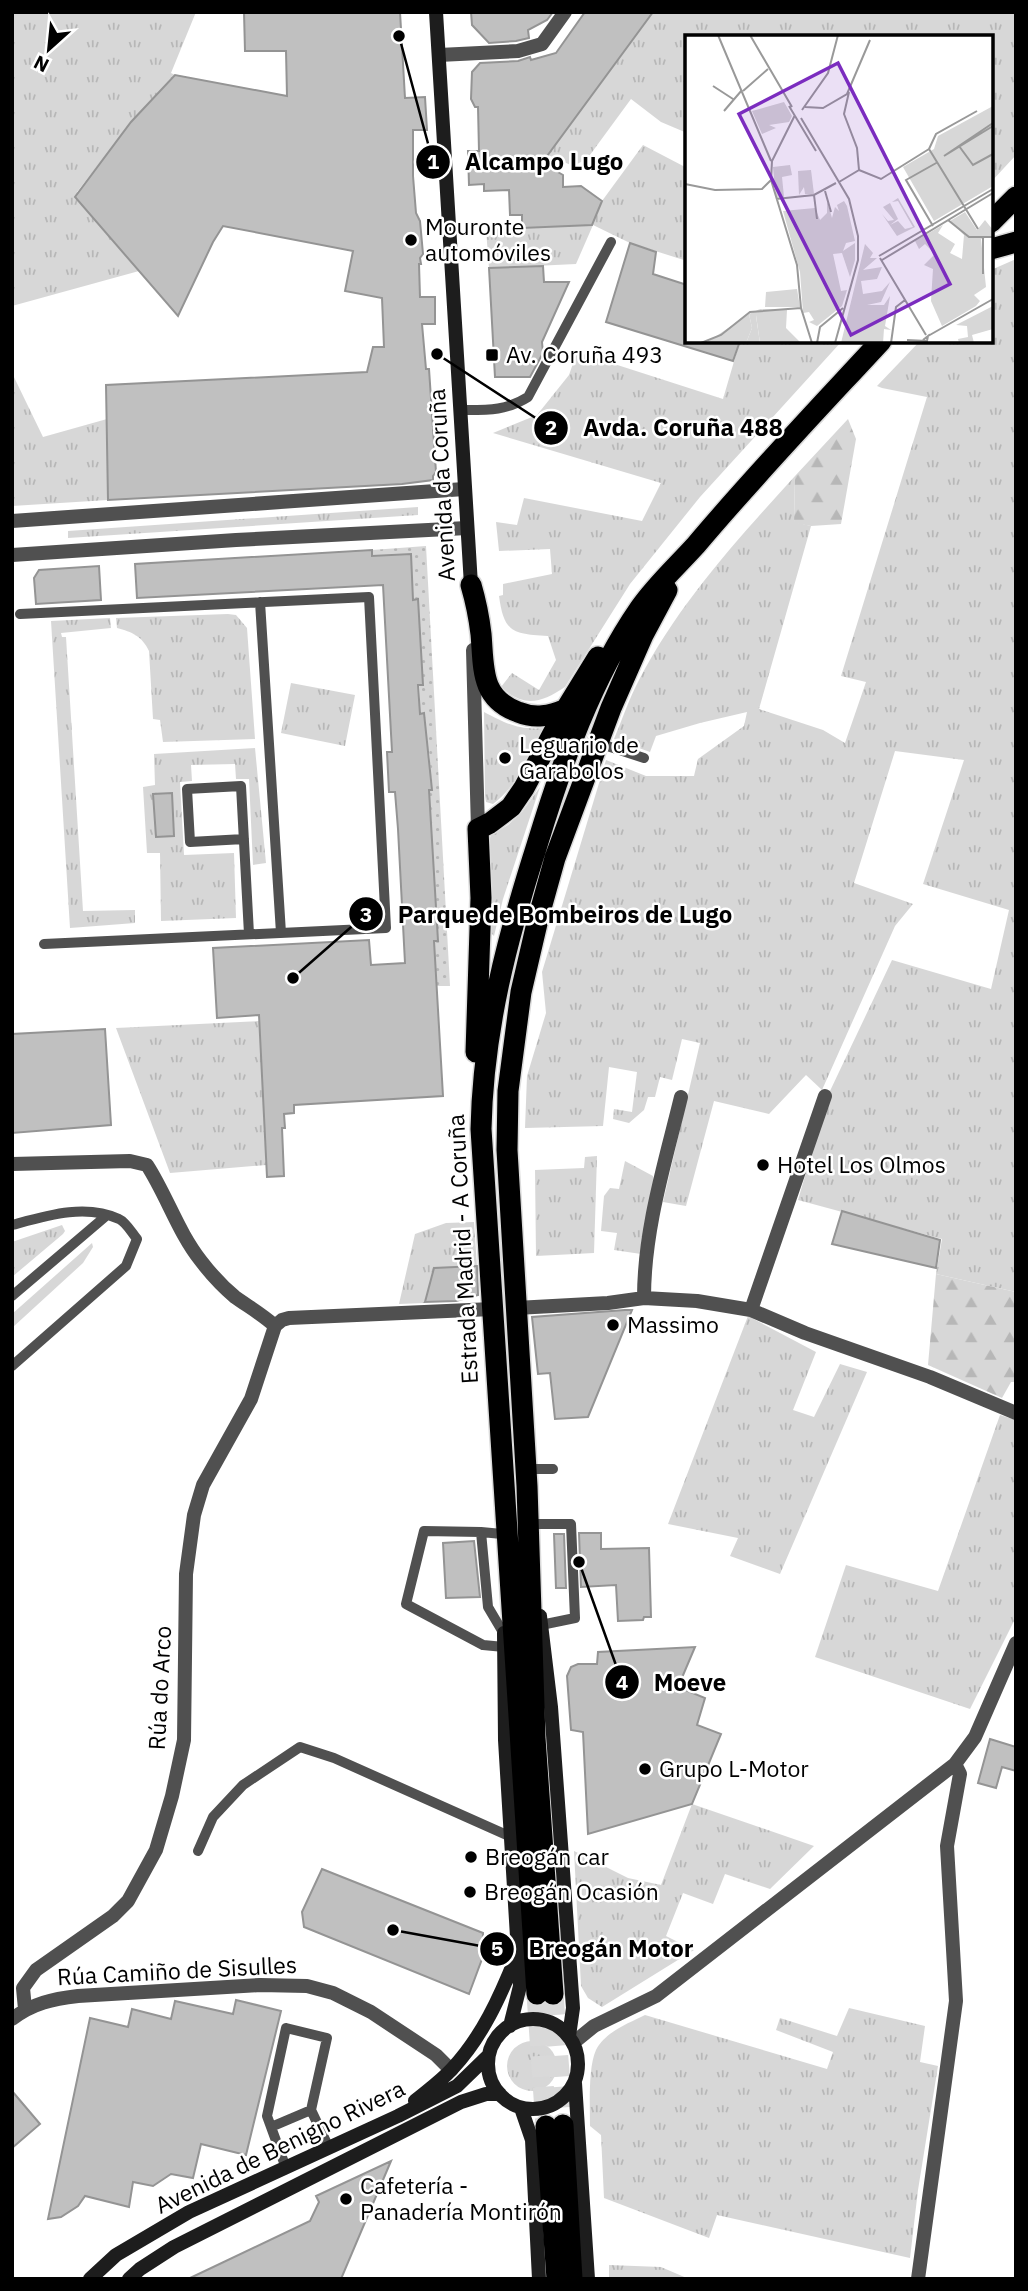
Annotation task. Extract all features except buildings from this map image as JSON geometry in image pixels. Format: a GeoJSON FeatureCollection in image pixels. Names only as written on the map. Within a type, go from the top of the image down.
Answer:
{"type":"FeatureCollection","features":[{"type":"Feature","properties":{"kind":"highway"},"geometry":{"type":"LineString","coordinates":[[993,220],[1016,197]]}},
{"type":"Feature","properties":{"kind":"highway"},"geometry":{"type":"LineString","coordinates":[[993,248],[1016,242]]}},
{"type":"Feature","properties":{"kind":"highway","name":"Estrada Madrid - A Coruña"},"geometry":{"type":"LineString","coordinates":[[691,550],[643,635],[597,743],[555,858],[521,992],[512,1053],[506,1121],[526,1478],[545,1994],[502,1476],[481,1129],[482,1099],[495,998],[512,926],[555,785],[599,678],[619,639],[641,606],[744,489],[879,343]]}},
{"type":"Feature","properties":{"kind":"highway"},"geometry":{"type":"LineString","coordinates":[[471,585],[477,607],[483,668],[487,686],[493,696],[508,709],[525,715],[541,717],[566,709]]}},
{"type":"Feature","properties":{"kind":"highway"},"geometry":{"type":"LineString","coordinates":[[482,1099],[477,1073],[476,1041],[481,898],[478,829],[491,823],[511,807],[591,667],[604,651],[619,639]]}},
{"type":"Feature","properties":{"kind":"highway"},"geometry":{"type":"LineString","coordinates":[[557,2279],[555,2125],[572,2279]]}},
{"type":"Feature","properties":{"kind":"main road","name":"Avenida da Coruña"},"geometry":{"type":"LineString","coordinates":[[436,12],[471,585]]}},
{"type":"Feature","properties":{"kind":"main road"},"geometry":{"type":"LineString","coordinates":[[502,1476],[505,1740],[520,1986],[510,2026]]}},
{"type":"Feature","properties":{"kind":"main road"},"geometry":{"type":"LineString","coordinates":[[526,1478],[551,1707],[573,2008],[571,2039]]}},
{"type":"Feature","properties":{"kind":"main road"},"geometry":{"type":"LineString","coordinates":[[398,2116],[451,2070],[485,2024],[498,2002],[518,1953]]}},
{"type":"Feature","properties":{"kind":"main road"},"geometry":{"type":"LineString","coordinates":[[575,2083],[568,2094],[547,2108],[534,2110],[509,2103],[492,2083],[488,2069],[493,2043],[510,2026],[525,2020],[541,2020],[556,2025],[571,2039],[578,2056],[575,2083],[588,2279]]}},
{"type":"Feature","properties":{"kind":"main road","name":"Avenida de Benigno Rivera"},"geometry":{"type":"LineString","coordinates":[[90,2279],[116,2255],[189,2212],[457,2086],[489,2055]]}},
{"type":"Feature","properties":{"kind":"main road","name":"Avenida de Benigno Rivera"},"geometry":{"type":"LineString","coordinates":[[129,2279],[174,2248],[461,2102],[486,2094],[500,2095]]}},
{"type":"Feature","properties":{"kind":"main road"},"geometry":{"type":"LineString","coordinates":[[521,2108],[532,2140],[539,2279]]}},
{"type":"Feature","properties":{"kind":"street"},"geometry":{"type":"LineString","coordinates":[[439,55],[518,51],[542,44],[565,12]]}},
{"type":"Feature","properties":{"kind":"street"},"geometry":{"type":"LineString","coordinates":[[12,521],[464,489]]}},
{"type":"Feature","properties":{"kind":"street"},"geometry":{"type":"LineString","coordinates":[[12,555],[467,528]]}},
{"type":"Feature","properties":{"kind":"street","name":"Avenida da Coruña"},"geometry":{"type":"LineString","coordinates":[[471,585],[478,829]]}},
{"type":"Feature","properties":{"kind":"street"},"geometry":{"type":"LineString","coordinates":[[751,1310],[825,1096]]}},
{"type":"Feature","properties":{"kind":"street"},"geometry":{"type":"LineString","coordinates":[[644,1298],[650,1226],[681,1097]]}},
{"type":"Feature","properties":{"kind":"street"},"geometry":{"type":"LineString","coordinates":[[12,1164],[130,1161],[147,1165],[200,1260],[232,1294],[264,1315],[275,1326],[289,1318],[492,1310]]}},
{"type":"Feature","properties":{"kind":"street"},"geometry":{"type":"LineString","coordinates":[[516,1308],[608,1303],[644,1298],[696,1301],[751,1310],[805,1333],[930,1377],[1016,1413]]}},
{"type":"Feature","properties":{"kind":"street","name":"Rúa do Arco"},"geometry":{"type":"LineString","coordinates":[[25,2009],[23,1988],[36,1970],[113,1916],[128,1901],[156,1850],[172,1796],[184,1740],[186,1574],[194,1515],[203,1485],[251,1399],[275,1326]]}},
{"type":"Feature","properties":{"kind":"street"},"geometry":{"type":"LineString","coordinates":[[571,2039],[656,1996],[955,1764],[975,1737],[1016,1643]]}},
{"type":"Feature","properties":{"kind":"street"},"geometry":{"type":"LineString","coordinates":[[919,2279],[956,2001],[947,1846],[960,1774],[955,1764]]}},
{"type":"Feature","properties":{"kind":"street","name":"Rúa Camiño de Sisulles"},"geometry":{"type":"LineString","coordinates":[[12,2019],[25,2009],[49,2000],[78,1996],[260,1985],[307,1986],[332,1993],[371,2012],[436,2055],[451,2070]]}},
{"type":"Feature","properties":{"kind":"lane"},"geometry":{"type":"LineString","coordinates":[[461,410],[489,410],[514,406],[528,397],[611,242]]}},
{"type":"Feature","properties":{"kind":"lane"},"geometry":{"type":"LineString","coordinates":[[20,614],[369,597],[386,928],[44,944]]}},
{"type":"Feature","properties":{"kind":"lane"},"geometry":{"type":"LineString","coordinates":[[260,602],[281,933]]}},
{"type":"Feature","properties":{"kind":"lane"},"geometry":{"type":"LineString","coordinates":[[597,743],[644,758]]}},
{"type":"Feature","properties":{"kind":"lane"},"geometry":{"type":"LineString","coordinates":[[244,839],[190,842],[187,789],[241,786],[244,839],[249,934]]}},
{"type":"Feature","properties":{"kind":"lane"},"geometry":{"type":"LineString","coordinates":[[12,1225],[60,1212],[106,1216],[121,1220],[137,1239],[126,1266],[12,1366]]}},
{"type":"Feature","properties":{"kind":"lane"},"geometry":{"type":"LineString","coordinates":[[12,1296],[106,1216]]}},
{"type":"Feature","properties":{"kind":"lane"},"geometry":{"type":"LineString","coordinates":[[526,1478],[553,1469]]}},
{"type":"Feature","properties":{"kind":"lane"},"geometry":{"type":"LineString","coordinates":[[530,1524],[571,1524],[575,1618],[541,1625]]}},
{"type":"Feature","properties":{"kind":"lane"},"geometry":{"type":"LineString","coordinates":[[481,1532],[488,1607],[504,1640],[483,1645],[406,1604],[424,1531],[481,1532],[502,1534]]}},
{"type":"Feature","properties":{"kind":"lane"},"geometry":{"type":"LineString","coordinates":[[198,1851],[213,1817],[243,1785],[300,1747],[334,1758],[511,1837]]}},
{"type":"Feature","properties":{"kind":"lane"},"geometry":{"type":"LineString","coordinates":[[286,2168],[267,2116],[286,2028],[327,2038],[311,2110],[329,2148]]}},
{"type":"Feature","properties":{"kind":"lane"},"geometry":{"type":"LineString","coordinates":[[271,2127],[311,2110]]}},
{"type":"Feature","properties":{"kind":"green space"},"geometry":{"type":"Polygon","coordinates":[[[12,12],[196,12],[171,73],[175,75],[131,123],[77,192],[139,271],[12,306],[12,12]]]}},
{"type":"Feature","properties":{"kind":"green space"},"geometry":{"type":"Polygon","coordinates":[[[653,12],[1016,12],[1016,155],[993,180],[993,35],[685,35],[685,132],[661,122],[631,99],[587,159],[573,166],[548,155],[653,12]]]}},
{"type":"Feature","properties":{"kind":"green space"},"geometry":{"type":"Polygon","coordinates":[[[643,145],[685,167],[685,260],[630,243],[593,225],[576,264],[489,268],[486,229],[592,225],[602,201],[643,145]]]}},
{"type":"Feature","properties":{"kind":"green space"},"geometry":{"type":"Polygon","coordinates":[[[1016,259],[1016,1292],[936,1274],[942,1239],[798,1200],[830,1091],[892,960],[991,989],[1009,910],[923,884],[964,760],[895,751],[854,883],[913,904],[895,926],[822,1090],[806,1075],[769,1114],[714,1101],[686,1206],[663,1202],[700,1043],[682,1039],[672,1080],[660,1077],[655,1097],[648,1097],[644,1110],[629,1123],[613,1119],[614,1109],[632,1112],[637,1072],[609,1067],[603,1126],[525,1128],[527,1076],[546,1013],[542,972],[606,760],[646,776],[694,776],[698,759],[744,726],[747,712],[700,723],[656,736],[650,752],[614,739],[635,687],[691,598],[795,476],[794,522],[811,526],[759,709],[823,730],[845,743],[866,682],[841,676],[927,397],[877,386],[918,343],[993,343],[993,269],[1016,259]]]}},
{"type":"Feature","properties":{"kind":"green space"},"geometry":{"type":"Polygon","coordinates":[[[739,343],[840,343],[700,497],[630,584],[565,687],[548,697],[533,701],[509,694],[501,687],[512,673],[539,690],[556,660],[548,636],[518,632],[507,624],[499,596],[503,595],[503,584],[552,574],[550,549],[499,551],[496,522],[517,525],[524,498],[642,521],[661,483],[493,433],[537,415],[569,375],[577,352],[723,399],[739,343]]]}},
{"type":"Feature","properties":{"kind":"green space"},"geometry":{"type":"Polygon","coordinates":[[[12,373],[43,437],[107,419],[108,500],[12,506],[12,373]]]}},
{"type":"Feature","properties":{"kind":"green space"},"geometry":{"type":"Polygon","coordinates":[[[848,419],[856,439],[841,524],[811,526],[794,523],[795,476],[848,419]]]}},
{"type":"Feature","properties":{"kind":"green space"},"geometry":{"type":"Polygon","coordinates":[[[418,507],[418,515],[68,538],[68,531],[418,507]]]}},
{"type":"Feature","properties":{"kind":"green space"},"geometry":{"type":"Polygon","coordinates":[[[426,546],[450,986],[436,986],[429,790],[432,789],[424,714],[420,713],[417,599],[413,600],[411,555],[372,556],[372,550],[426,546]]]}},
{"type":"Feature","properties":{"kind":"green space"},"geometry":{"type":"Polygon","coordinates":[[[236,615],[247,628],[255,739],[163,742],[160,720],[153,719],[149,651],[136,635],[117,628],[116,618],[236,615]]]}},
{"type":"Feature","properties":{"kind":"green space"},"geometry":{"type":"Polygon","coordinates":[[[110,618],[111,628],[61,633],[62,637],[66,637],[83,911],[135,910],[135,923],[70,928],[51,621],[110,618]]]}},
{"type":"Feature","properties":{"kind":"green space"},"geometry":{"type":"Polygon","coordinates":[[[291,683],[355,695],[345,746],[281,733],[291,683]]]}},
{"type":"Feature","properties":{"kind":"green space"},"geometry":{"type":"Polygon","coordinates":[[[484,712],[513,725],[544,728],[516,779],[493,804],[486,802],[485,796],[484,712]]]}},
{"type":"Feature","properties":{"kind":"green space"},"geometry":{"type":"Polygon","coordinates":[[[255,748],[266,863],[253,865],[249,779],[236,779],[235,764],[191,765],[192,781],[180,782],[184,855],[234,853],[236,918],[161,921],[160,853],[147,853],[143,787],[155,785],[154,754],[255,748]]]}},
{"type":"Feature","properties":{"kind":"green space"},"geometry":{"type":"Polygon","coordinates":[[[540,787],[503,899],[494,936],[491,933],[488,844],[491,835],[522,812],[540,787]]]}},
{"type":"Feature","properties":{"kind":"green space"},"geometry":{"type":"Polygon","coordinates":[[[259,1021],[266,1165],[170,1173],[116,1028],[259,1021]]]}},
{"type":"Feature","properties":{"kind":"green space"},"geometry":{"type":"Polygon","coordinates":[[[597,1156],[594,1253],[536,1256],[535,1170],[584,1168],[585,1157],[597,1156]]]}},
{"type":"Feature","properties":{"kind":"green space"},"geometry":{"type":"Polygon","coordinates":[[[625,1161],[653,1176],[654,1181],[641,1254],[614,1250],[617,1233],[601,1231],[604,1196],[610,1188],[619,1189],[625,1161]]]}},
{"type":"Feature","properties":{"kind":"green space"},"geometry":{"type":"Polygon","coordinates":[[[474,1222],[477,1266],[434,1268],[425,1303],[399,1304],[415,1234],[446,1223],[474,1222]]]}},
{"type":"Feature","properties":{"kind":"green space"},"geometry":{"type":"Polygon","coordinates":[[[62,1225],[65,1231],[63,1234],[12,1277],[12,1242],[62,1225]]]}},
{"type":"Feature","properties":{"kind":"green space"},"geometry":{"type":"Polygon","coordinates":[[[92,1243],[93,1247],[83,1263],[12,1328],[12,1314],[92,1243]]]}},
{"type":"Feature","properties":{"kind":"green space"},"geometry":{"type":"Polygon","coordinates":[[[936,1274],[1016,1292],[1016,1382],[1011,1382],[1002,1398],[928,1365],[936,1274]]]}},
{"type":"Feature","properties":{"kind":"green space"},"geometry":{"type":"Polygon","coordinates":[[[748,1316],[816,1352],[793,1410],[814,1417],[840,1364],[867,1372],[780,1574],[730,1556],[738,1538],[668,1524],[748,1316]]]}},
{"type":"Feature","properties":{"kind":"green space"},"geometry":{"type":"Polygon","coordinates":[[[1000,1415],[1016,1420],[1016,1617],[970,1709],[815,1657],[846,1565],[938,1591],[1000,1415]]]}},
{"type":"Feature","properties":{"kind":"green space"},"geometry":{"type":"Polygon","coordinates":[[[692,1804],[814,1846],[770,1889],[725,1874],[713,1904],[683,1893],[666,1936],[694,1950],[602,2007],[588,1998],[581,1986],[574,1851],[628,1878],[661,1885],[692,1804]]]}},
{"type":"Feature","properties":{"kind":"green space"},"geometry":{"type":"Polygon","coordinates":[[[849,2008],[925,2026],[920,2062],[938,2066],[910,2258],[717,2215],[709,2238],[604,2198],[601,2135],[590,2126],[590,2087],[593,2057],[600,2044],[611,2033],[645,2015],[827,2069],[833,2052],[776,2030],[780,2018],[837,2036],[849,2008]]]}},
{"type":"Feature","properties":{"kind":"green space"},"geometry":{"type":"Polygon","coordinates":[[[532,2041],[550,2048],[557,2066],[550,2084],[532,2091],[514,2084],[507,2066],[514,2048],[532,2041]]]}},
{"type":"Feature","properties":{"kind":"green space"},"geometry":{"type":"Polygon","coordinates":[[[609,2265],[661,2267],[689,2279],[609,2279],[609,2265]]]}},
{"type":"Feature","properties":{"kind":"tunnel"},"geometry":{"type":"LineString","coordinates":[[537,1994],[546,2126]]}},
{"type":"Feature","properties":{"kind":"tunnel"},"geometry":{"type":"LineString","coordinates":[[553,1994],[563,2125]]}},
{"type":"Feature","properties":{"kind":"place","name":"Alcampo Lugo"},"geometry":{"type":"Point","coordinates":[399,36]}},
{"type":"Feature","properties":{"kind":"place","name":"Mouronte automóviles"},"geometry":{"type":"Point","coordinates":[411,240]}},
{"type":"Feature","properties":{"kind":"place","name":"Avda. Coruña 488"},"geometry":{"type":"Point","coordinates":[437,354]}},
{"type":"Feature","properties":{"kind":"place","name":"Av. Coruña 493"},"geometry":{"type":"Point","coordinates":[492,355]}},
{"type":"Feature","properties":{"kind":"place","name":"Leguario de Garabolos"},"geometry":{"type":"Point","coordinates":[505,758]}},
{"type":"Feature","properties":{"kind":"place","name":"Parque de Bombeiros de Lugo"},"geometry":{"type":"Point","coordinates":[293,978]}},
{"type":"Feature","properties":{"kind":"place","name":"Hotel Los Olmos"},"geometry":{"type":"Point","coordinates":[763,1165]}},
{"type":"Feature","properties":{"kind":"place","name":"Massimo"},"geometry":{"type":"Point","coordinates":[613,1325]}},
{"type":"Feature","properties":{"kind":"place","name":"Moeve"},"geometry":{"type":"Point","coordinates":[579,1562]}},
{"type":"Feature","properties":{"kind":"place","name":"Grupo L-Motor"},"geometry":{"type":"Point","coordinates":[645,1769]}},
{"type":"Feature","properties":{"kind":"place","name":"Breogán car"},"geometry":{"type":"Point","coordinates":[471,1857]}},
{"type":"Feature","properties":{"kind":"place","name":"Breogán Ocasión"},"geometry":{"type":"Point","coordinates":[470,1892]}},
{"type":"Feature","properties":{"kind":"place","name":"Breogán Motor"},"geometry":{"type":"Point","coordinates":[393,1930]}},
{"type":"Feature","properties":{"kind":"place","name":"Cafetería - Panadería Montirón"},"geometry":{"type":"Point","coordinates":[346,2199]}}]}
